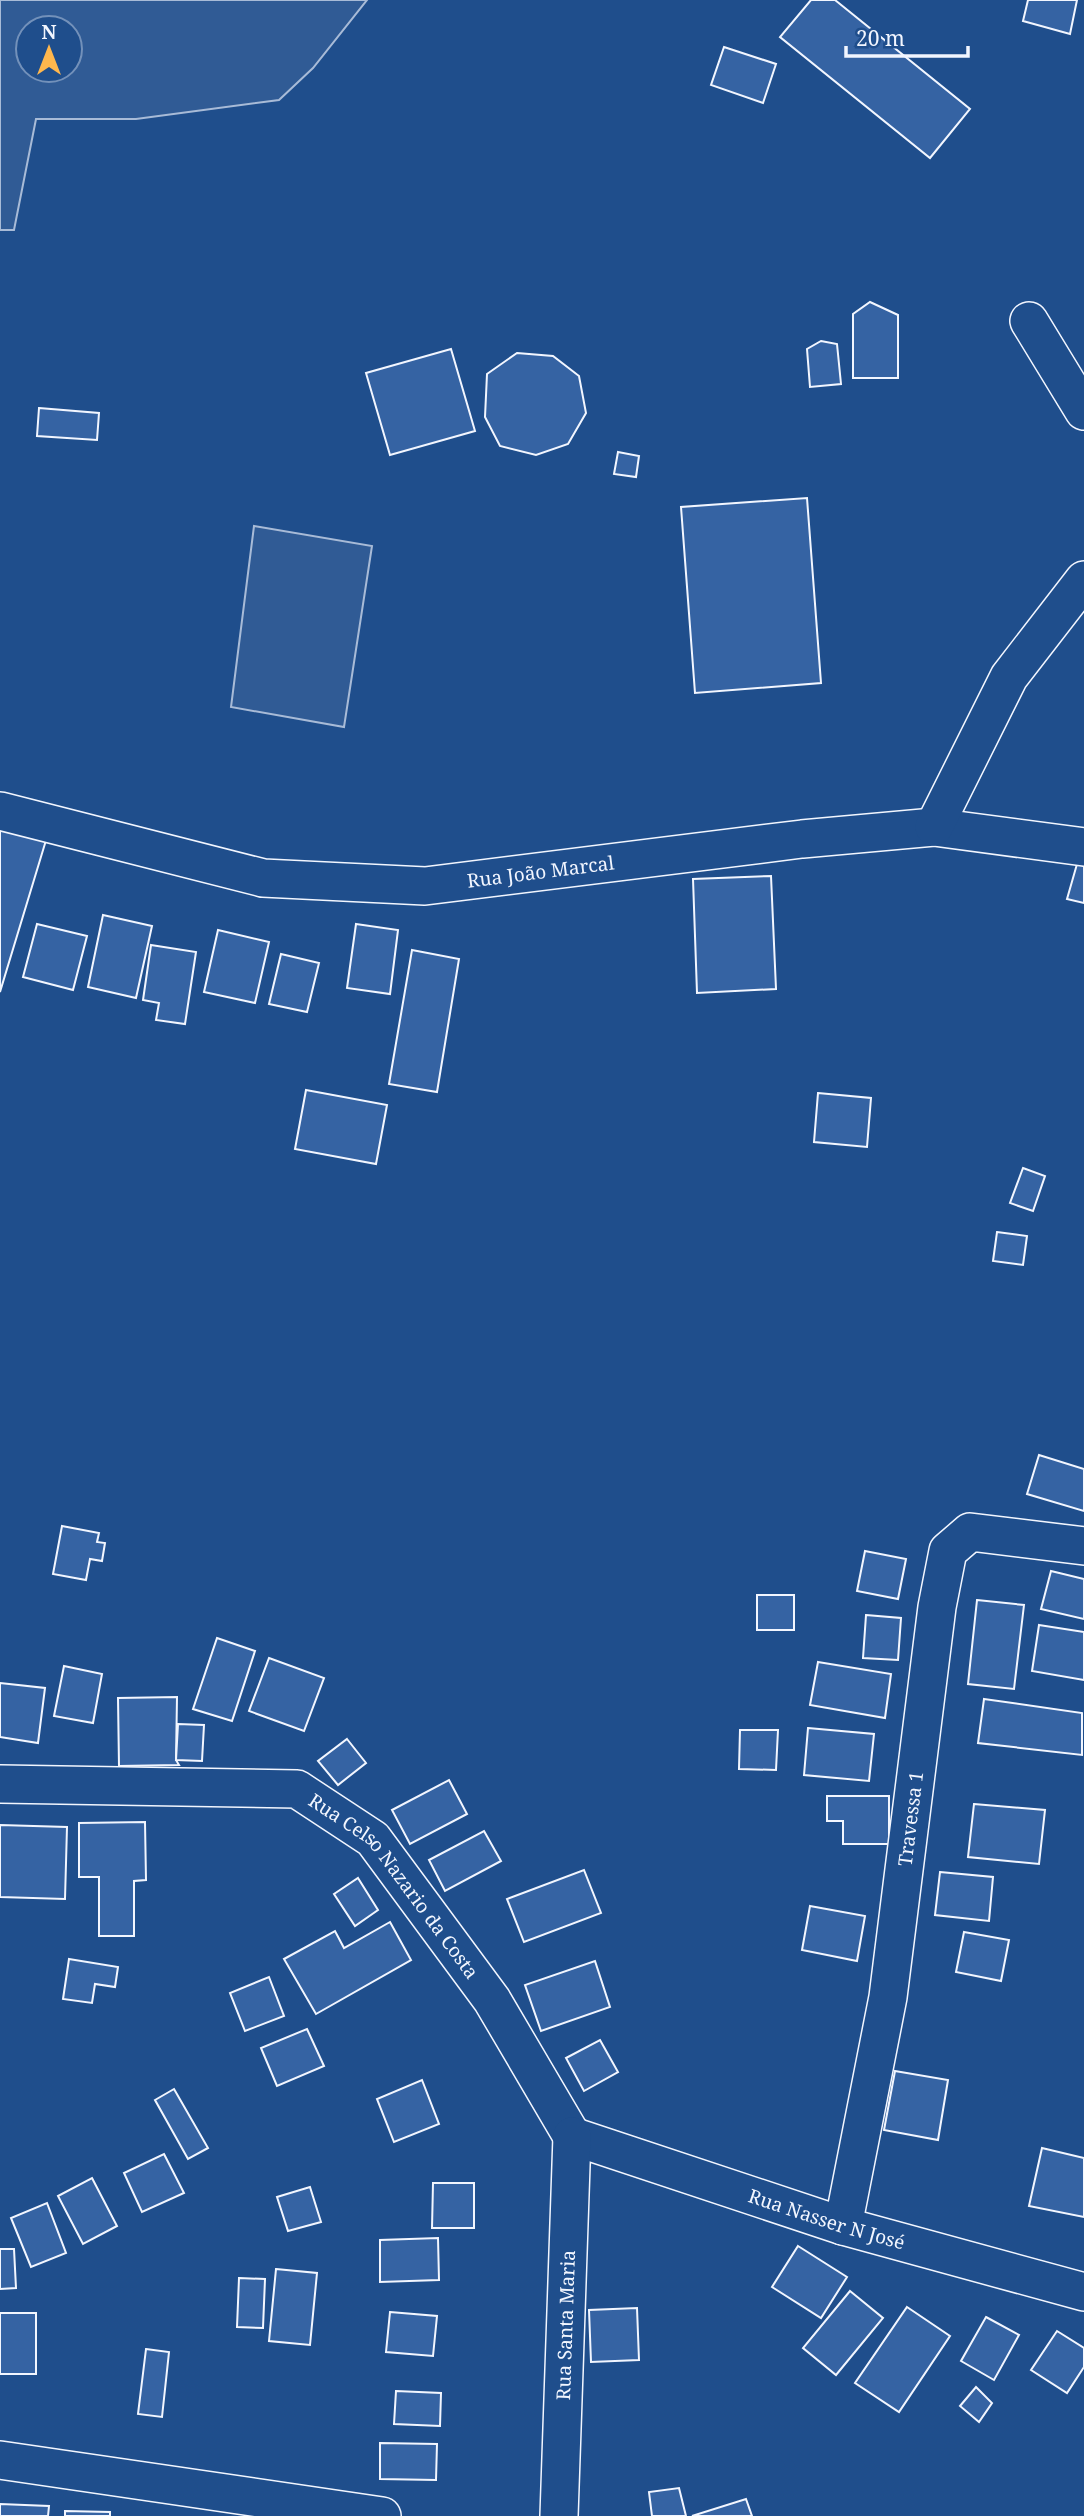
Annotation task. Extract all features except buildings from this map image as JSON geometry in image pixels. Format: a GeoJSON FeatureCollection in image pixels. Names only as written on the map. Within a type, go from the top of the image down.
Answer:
{"type":"FeatureCollection","features":[{"type":"Feature","properties":{"kind":"street"},"geometry":{"type":"LineString","coordinates":[[1029,321],[1084,411]]}},
{"type":"Feature","properties":{"kind":"street"},"geometry":{"type":"LineString","coordinates":[[934,827],[1009,677],[1084,580]]}},
{"type":"Feature","properties":{"kind":"street","name":"Rua João Marcal"},"geometry":{"type":"LineString","coordinates":[[0,811],[263,878],[425,886],[802,839],[934,827],[1084,847]]}},
{"type":"Feature","properties":{"kind":"street","name":"Travessa 1"},"geometry":{"type":"LineString","coordinates":[[843,2226],[888,1997],[937,1607],[948,1551],[970,1532],[1084,1546]]}},
{"type":"Feature","properties":{"kind":"street","name":"Rua Celso Nazario da Costa"},"geometry":{"type":"LineString","coordinates":[[0,1784],[298,1789],[373,1839],[492,2000],[572,2136]]}},
{"type":"Feature","properties":{"kind":"street","name":"Rua Nasser N José"},"geometry":{"type":"LineString","coordinates":[[572,2136],[843,2226],[1084,2292]]}},
{"type":"Feature","properties":{"kind":"street","name":"Rua Santa Maria"},"geometry":{"type":"LineString","coordinates":[[559,2516],[572,2136]]}},
{"type":"Feature","properties":{"kind":"street"},"geometry":{"type":"LineString","coordinates":[[0,2460],[382,2516]]}},
{"type":"Feature","properties":{"kind":"shaded area"},"geometry":{"type":"Polygon","coordinates":[[[0,0],[367,0],[313,68],[279,100],[136,119],[36,119],[14,230],[0,230],[0,0]]]}},
{"type":"Feature","properties":{"kind":"shaded area"},"geometry":{"type":"Polygon","coordinates":[[[254,526],[372,546],[344,727],[231,707],[254,526]]]}}]}
